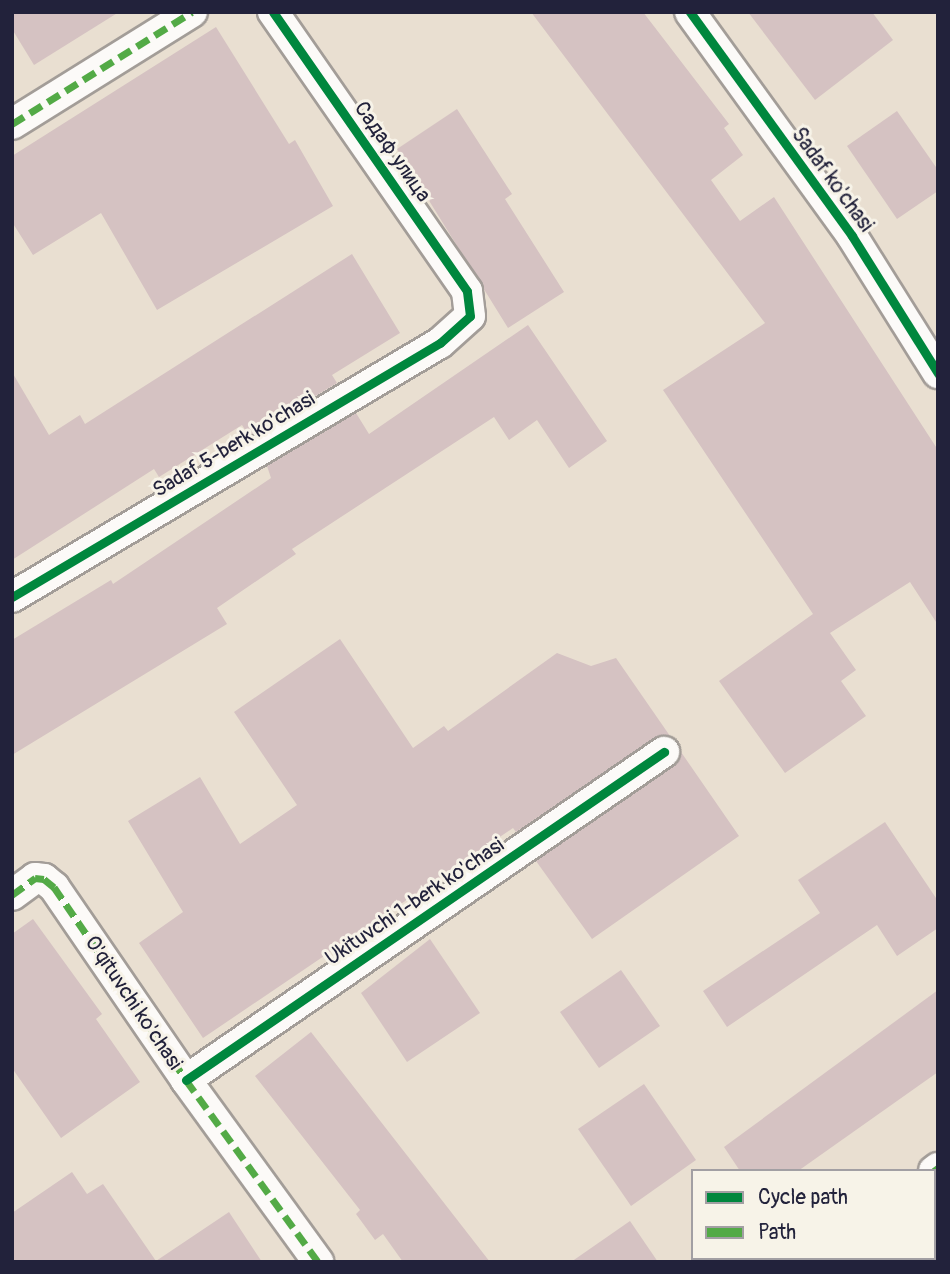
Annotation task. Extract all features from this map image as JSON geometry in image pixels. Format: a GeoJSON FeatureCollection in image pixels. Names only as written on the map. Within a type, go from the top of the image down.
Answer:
{"type":"FeatureCollection","features":[{"type":"Feature","properties":{"kind":"street"},"geometry":{"type":"LineString","coordinates":[[12,124],[192,12]]}},
{"type":"Feature","properties":{"kind":"street","name":"Садаф улица"},"geometry":{"type":"LineString","coordinates":[[273,12],[467,291],[470,316]]}},
{"type":"Feature","properties":{"kind":"street","name":"Sadaf ko'chasi"},"geometry":{"type":"LineString","coordinates":[[690,12],[852,236],[938,373]]}},
{"type":"Feature","properties":{"kind":"street","name":"Sadaf 5-berk ko'chasi"},"geometry":{"type":"LineString","coordinates":[[12,597],[440,343],[470,316]]}},
{"type":"Feature","properties":{"kind":"street","name":"Ukituvchi 1-berk ko'chasi"},"geometry":{"type":"LineString","coordinates":[[186,1080],[664,752]]}},
{"type":"Feature","properties":{"kind":"street","name":"O'qituvchi ko'chasi"},"geometry":{"type":"LineString","coordinates":[[12,895],[35,878],[54,887],[186,1080],[318,1262]]}},
{"type":"Feature","properties":{"kind":"building"},"geometry":{"type":"Polygon","coordinates":[[[12,12],[119,12],[34,65],[12,29],[12,12]]]}},
{"type":"Feature","properties":{"kind":"building"},"geometry":{"type":"Polygon","coordinates":[[[531,12],[643,12],[729,124],[724,128],[743,155],[711,180],[740,221],[774,197],[938,450],[938,625],[910,582],[830,633],[856,670],[841,681],[866,716],[785,773],[719,681],[813,614],[663,390],[765,323],[531,12]]]}},
{"type":"Feature","properties":{"kind":"building"},"geometry":{"type":"Polygon","coordinates":[[[748,12],[872,12],[893,40],[815,100],[748,12]]]}},
{"type":"Feature","properties":{"kind":"building"},"geometry":{"type":"Polygon","coordinates":[[[216,27],[289,144],[295,140],[333,206],[157,310],[101,213],[33,255],[12,222],[12,156],[216,27]]]}},
{"type":"Feature","properties":{"kind":"building"},"geometry":{"type":"Polygon","coordinates":[[[457,109],[512,194],[505,199],[564,292],[508,328],[397,149],[457,109]]]}},
{"type":"Feature","properties":{"kind":"building"},"geometry":{"type":"Polygon","coordinates":[[[897,111],[938,170],[938,191],[897,219],[847,146],[897,111]]]}},
{"type":"Feature","properties":{"kind":"building"},"geometry":{"type":"Polygon","coordinates":[[[352,254],[400,333],[332,375],[337,383],[249,436],[242,425],[159,477],[154,469],[12,560],[12,372],[49,435],[80,415],[85,424],[352,254]]]}},
{"type":"Feature","properties":{"kind":"building"},"geometry":{"type":"Polygon","coordinates":[[[528,325],[607,441],[569,468],[537,420],[509,440],[494,417],[292,549],[296,554],[217,608],[227,624],[12,755],[12,640],[111,580],[113,584],[271,478],[267,466],[356,413],[369,434],[528,325]]]}},
{"type":"Feature","properties":{"kind":"building"},"geometry":{"type":"Polygon","coordinates":[[[340,639],[413,748],[444,726],[448,731],[557,653],[591,666],[616,658],[670,736],[654,738],[516,832],[513,828],[203,1038],[139,943],[183,912],[128,821],[200,777],[240,844],[297,805],[234,712],[340,639]]]}},
{"type":"Feature","properties":{"kind":"building"},"geometry":{"type":"Polygon","coordinates":[[[681,752],[739,836],[592,939],[536,861],[674,766],[681,752]]]}},
{"type":"Feature","properties":{"kind":"building"},"geometry":{"type":"Polygon","coordinates":[[[885,822],[938,901],[938,928],[897,956],[877,925],[727,1027],[703,991],[820,913],[798,880],[885,822]]]}},
{"type":"Feature","properties":{"kind":"building"},"geometry":{"type":"Polygon","coordinates":[[[33,919],[102,1014],[96,1019],[140,1082],[61,1138],[12,1068],[12,934],[33,919]]]}},
{"type":"Feature","properties":{"kind":"building"},"geometry":{"type":"Polygon","coordinates":[[[430,939],[480,1013],[407,1062],[361,993],[430,939]]]}},
{"type":"Feature","properties":{"kind":"building"},"geometry":{"type":"Polygon","coordinates":[[[621,970],[660,1026],[599,1068],[560,1012],[621,970]]]}},
{"type":"Feature","properties":{"kind":"building"},"geometry":{"type":"Polygon","coordinates":[[[938,990],[938,1072],[801,1169],[739,1169],[724,1147],[938,990]]]}},
{"type":"Feature","properties":{"kind":"building"},"geometry":{"type":"Polygon","coordinates":[[[311,1032],[490,1262],[403,1262],[383,1234],[375,1240],[356,1214],[360,1210],[255,1076],[311,1032]]]}},
{"type":"Feature","properties":{"kind":"building"},"geometry":{"type":"Polygon","coordinates":[[[644,1084],[696,1160],[631,1206],[578,1129],[644,1084]]]}},
{"type":"Feature","properties":{"kind":"building"},"geometry":{"type":"Polygon","coordinates":[[[72,1172],[87,1194],[103,1184],[156,1261],[229,1212],[262,1262],[12,1262],[12,1213],[72,1172]]]}},
{"type":"Feature","properties":{"kind":"building"},"geometry":{"type":"Polygon","coordinates":[[[630,1221],[658,1262],[571,1262],[630,1221]]]}},
{"type":"Feature","properties":{"kind":"marked path"},"geometry":{"type":"LineString","coordinates":[[12,124],[192,12]]}},
{"type":"Feature","properties":{"kind":"marked path"},"geometry":{"type":"LineString","coordinates":[[12,895],[35,878],[44,879],[54,887],[186,1080],[318,1262]]}},
{"type":"Feature","properties":{"kind":"cycle path"},"geometry":{"type":"LineString","coordinates":[[12,597],[440,343],[470,316],[467,291],[273,12]]}},
{"type":"Feature","properties":{"kind":"cycle path"},"geometry":{"type":"LineString","coordinates":[[690,12],[852,236],[938,373]]}},
{"type":"Feature","properties":{"kind":"cycle path"},"geometry":{"type":"LineString","coordinates":[[186,1080],[664,752]]}}]}
